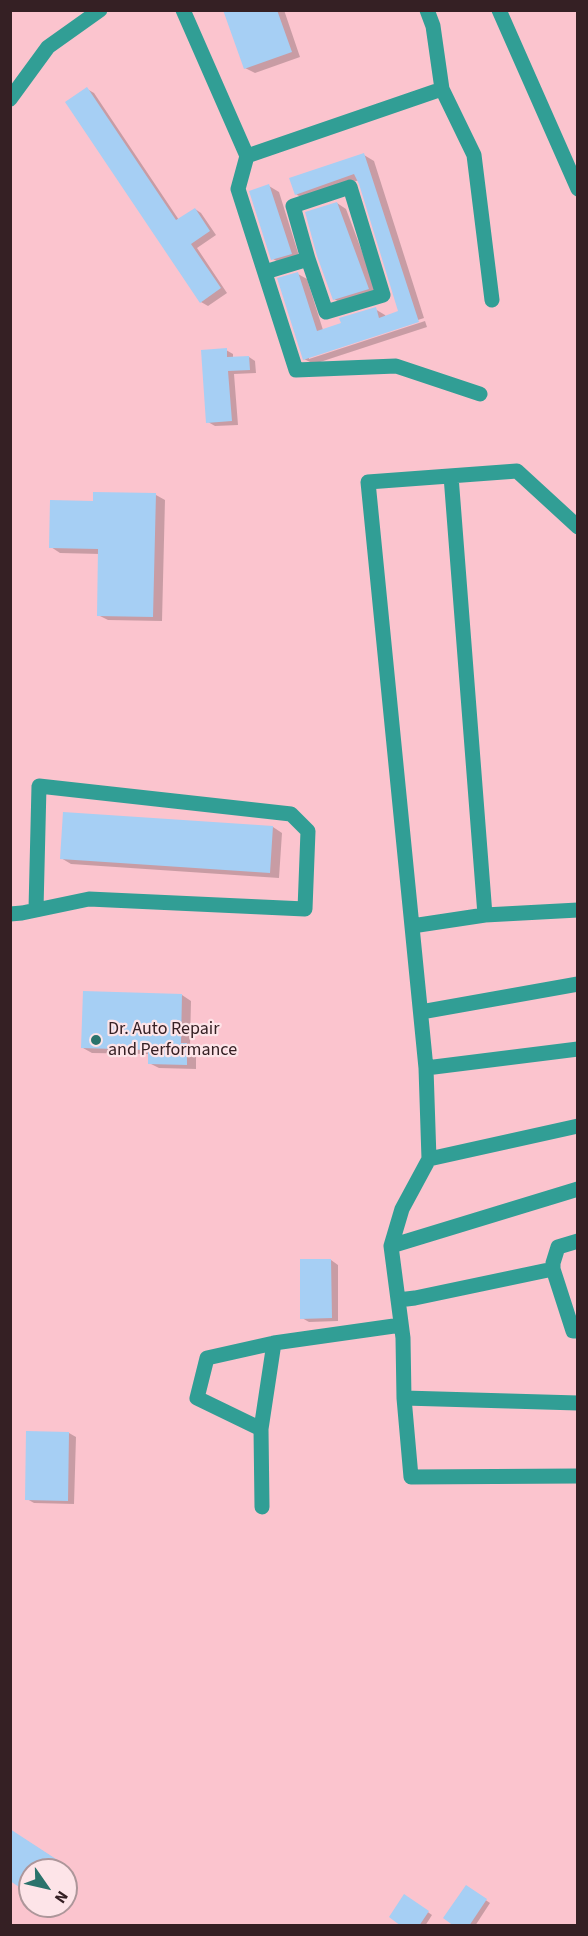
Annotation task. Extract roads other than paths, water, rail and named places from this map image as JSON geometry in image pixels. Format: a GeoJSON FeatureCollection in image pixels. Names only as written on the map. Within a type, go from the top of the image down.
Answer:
{"type":"FeatureCollection","features":[{"type":"Feature","properties":{"kind":"street"},"geometry":{"type":"LineString","coordinates":[[10,99],[48,47],[100,10]]}},
{"type":"Feature","properties":{"kind":"street"},"geometry":{"type":"LineString","coordinates":[[183,10],[247,156],[238,189],[296,370],[396,366],[480,394]]}},
{"type":"Feature","properties":{"kind":"street"},"geometry":{"type":"LineString","coordinates":[[428,10],[433,26],[442,89],[474,155],[492,300]]}},
{"type":"Feature","properties":{"kind":"street"},"geometry":{"type":"LineString","coordinates":[[499,10],[578,189]]}},
{"type":"Feature","properties":{"kind":"street"},"geometry":{"type":"LineString","coordinates":[[247,156],[442,89]]}},
{"type":"Feature","properties":{"kind":"street"},"geometry":{"type":"LineString","coordinates":[[350,187],[383,295],[326,312],[308,259],[293,206],[350,187]]}},
{"type":"Feature","properties":{"kind":"street"},"geometry":{"type":"LineString","coordinates":[[265,272],[308,259]]}},
{"type":"Feature","properties":{"kind":"street"},"geometry":{"type":"LineString","coordinates":[[578,527],[517,471],[368,482],[426,1068],[429,1159],[402,1209],[391,1246],[401,1325],[411,1477],[578,1476]]}},
{"type":"Feature","properties":{"kind":"street"},"geometry":{"type":"LineString","coordinates":[[451,476],[485,915]]}},
{"type":"Feature","properties":{"kind":"street"},"geometry":{"type":"LineString","coordinates":[[10,914],[22,913],[89,898],[305,909],[308,831],[291,814],[39,786],[36,909]]}},
{"type":"Feature","properties":{"kind":"street"},"geometry":{"type":"LineString","coordinates":[[412,926],[485,915],[578,910]]}},
{"type":"Feature","properties":{"kind":"street"},"geometry":{"type":"LineString","coordinates":[[421,1012],[578,984]]}},
{"type":"Feature","properties":{"kind":"street"},"geometry":{"type":"LineString","coordinates":[[426,1068],[578,1049]]}},
{"type":"Feature","properties":{"kind":"street"},"geometry":{"type":"LineString","coordinates":[[429,1159],[578,1126]]}},
{"type":"Feature","properties":{"kind":"street"},"geometry":{"type":"LineString","coordinates":[[391,1246],[578,1189]]}},
{"type":"Feature","properties":{"kind":"street"},"geometry":{"type":"LineString","coordinates":[[578,1241],[558,1247],[553,1263],[573,1331],[578,1331]]}},
{"type":"Feature","properties":{"kind":"street"},"geometry":{"type":"LineString","coordinates":[[398,1300],[554,1269]]}},
{"type":"Feature","properties":{"kind":"street"},"geometry":{"type":"LineString","coordinates":[[562,1294],[578,1289]]}},
{"type":"Feature","properties":{"kind":"street"},"geometry":{"type":"LineString","coordinates":[[261,1429],[197,1398],[207,1358],[274,1343],[401,1325]]}},
{"type":"Feature","properties":{"kind":"street"},"geometry":{"type":"LineString","coordinates":[[262,1507],[261,1429],[274,1343]]}},
{"type":"Feature","properties":{"kind":"street"},"geometry":{"type":"LineString","coordinates":[[404,1398],[578,1403]]}},
{"type":"Feature","properties":{"kind":"place","name":"Dr. Auto Repair and Performance"},"geometry":{"type":"Point","coordinates":[96,1040]}}]}
